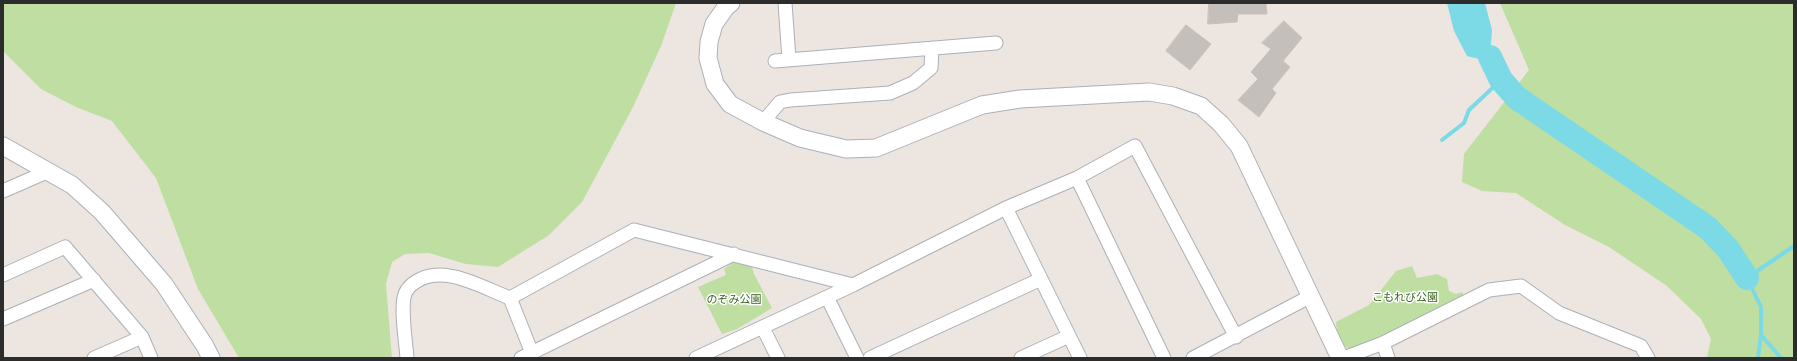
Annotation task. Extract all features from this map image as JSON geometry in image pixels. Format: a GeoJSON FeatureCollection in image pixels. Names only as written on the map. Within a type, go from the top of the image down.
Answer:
{"type":"FeatureCollection","features":[{"type":"Feature","properties":{"kind":"street"},"geometry":{"type":"LineString","coordinates":[[731,3],[726,7],[714,24],[709,42],[708,58],[715,84],[730,104],[763,122],[800,138],[825,145],[846,149],[876,148],[941,120],[982,105],[1020,99],[1149,92],[1173,96],[1201,106],[1221,124],[1239,146],[1340,358]]}},
{"type":"Feature","properties":{"kind":"street"},"geometry":{"type":"LineString","coordinates":[[785,3],[790,59]]}},
{"type":"Feature","properties":{"kind":"street"},"geometry":{"type":"LineString","coordinates":[[775,61],[996,43]]}},
{"type":"Feature","properties":{"kind":"street"},"geometry":{"type":"LineString","coordinates":[[763,122],[780,102],[890,93],[913,82],[931,68],[932,48]]}},
{"type":"Feature","properties":{"kind":"street"},"geometry":{"type":"LineString","coordinates":[[3,146],[72,185],[102,212],[164,284],[206,346],[211,358]]}},
{"type":"Feature","properties":{"kind":"street"},"geometry":{"type":"LineString","coordinates":[[696,358],[853,285],[1006,208],[1077,178],[1135,146],[1236,337]]}},
{"type":"Feature","properties":{"kind":"street"},"geometry":{"type":"LineString","coordinates":[[3,191],[49,171]]}},
{"type":"Feature","properties":{"kind":"street"},"geometry":{"type":"LineString","coordinates":[[1077,178],[1164,358]]}},
{"type":"Feature","properties":{"kind":"street"},"geometry":{"type":"LineString","coordinates":[[1006,208],[1080,358]]}},
{"type":"Feature","properties":{"kind":"street"},"geometry":{"type":"LineString","coordinates":[[510,298],[634,230],[853,285]]}},
{"type":"Feature","properties":{"kind":"street"},"geometry":{"type":"LineString","coordinates":[[3,275],[65,247],[142,337],[151,358]]}},
{"type":"Feature","properties":{"kind":"street"},"geometry":{"type":"LineString","coordinates":[[407,358],[403,305],[405,294],[411,285],[426,276],[432,275],[455,277],[510,298],[536,354],[734,254]]}},
{"type":"Feature","properties":{"kind":"street"},"geometry":{"type":"LineString","coordinates":[[870,358],[1041,279]]}},
{"type":"Feature","properties":{"kind":"street"},"geometry":{"type":"LineString","coordinates":[[3,319],[94,280]]}},
{"type":"Feature","properties":{"kind":"street"},"geometry":{"type":"LineString","coordinates":[[1344,358],[1383,343],[1489,290],[1521,286],[1559,313],[1641,346],[1648,358]]}},
{"type":"Feature","properties":{"kind":"street"},"geometry":{"type":"LineString","coordinates":[[1193,358],[1236,337],[1311,296]]}},
{"type":"Feature","properties":{"kind":"street"},"geometry":{"type":"LineString","coordinates":[[827,297],[857,358]]}},
{"type":"Feature","properties":{"kind":"street"},"geometry":{"type":"LineString","coordinates":[[763,328],[778,358]]}},
{"type":"Feature","properties":{"kind":"street"},"geometry":{"type":"LineString","coordinates":[[1021,358],[1069,336]]}},
{"type":"Feature","properties":{"kind":"street"},"geometry":{"type":"LineString","coordinates":[[94,358],[142,337]]}},
{"type":"Feature","properties":{"kind":"street"},"geometry":{"type":"LineString","coordinates":[[1383,343],[1388,358]]}},
{"type":"Feature","properties":{"kind":"green space"},"geometry":{"type":"Polygon","coordinates":[[[3,3],[676,3],[661,46],[633,107],[582,202],[549,235],[498,267],[466,264],[429,253],[405,254],[392,262],[386,284],[392,358],[239,358],[198,289],[156,178],[112,121],[76,107],[41,89],[3,51],[3,3]]]}},
{"type":"Feature","properties":{"kind":"green space"},"geometry":{"type":"Polygon","coordinates":[[[1500,3],[1794,3],[1794,358],[1707,358],[1711,339],[1701,319],[1667,286],[1609,247],[1565,225],[1516,193],[1482,191],[1462,182],[1464,154],[1529,70],[1500,3]]]}},
{"type":"Feature","properties":{"kind":"green space","name":"のぞみ公園"},"geometry":{"type":"Polygon","coordinates":[[[734,262],[751,263],[754,274],[772,308],[737,329],[722,334],[698,287],[726,275],[724,269],[734,262]]]}},
{"type":"Feature","properties":{"kind":"green space","name":"こもれび公園"},"geometry":{"type":"Polygon","coordinates":[[[1412,266],[1417,278],[1437,274],[1447,279],[1449,291],[1456,294],[1462,292],[1463,295],[1353,351],[1345,346],[1338,336],[1336,322],[1369,305],[1396,271],[1412,266]]]}},
{"type":"Feature","properties":{"kind":"water"},"geometry":{"type":"Polygon","coordinates":[[[1447,3],[1485,3],[1492,30],[1490,57],[1483,60],[1467,56],[1454,31],[1447,3]]]}},
{"type":"Feature","properties":{"kind":"building"},"geometry":{"type":"Polygon","coordinates":[[[1209,3],[1266,3],[1267,14],[1238,14],[1237,22],[1208,24],[1209,3]]]}},
{"type":"Feature","properties":{"kind":"building"},"geometry":{"type":"Polygon","coordinates":[[[1284,21],[1302,38],[1283,61],[1290,67],[1272,89],[1276,93],[1259,117],[1238,100],[1258,79],[1251,72],[1271,49],[1262,43],[1284,21]]]}},
{"type":"Feature","properties":{"kind":"building"},"geometry":{"type":"Polygon","coordinates":[[[1186,25],[1211,44],[1190,70],[1166,51],[1186,25]]]}},
{"type":"Feature","properties":{"kind":"waterway"},"geometry":{"type":"LineString","coordinates":[[1490,57],[1501,80],[1517,98],[1708,228],[1728,249],[1747,278]]}},
{"type":"Feature","properties":{"kind":"waterway"},"geometry":{"type":"LineString","coordinates":[[1442,140],[1464,123],[1469,110],[1501,80]]}},
{"type":"Feature","properties":{"kind":"waterway"},"geometry":{"type":"LineString","coordinates":[[1758,358],[1761,335],[1761,307],[1747,278],[1794,246]]}},
{"type":"Feature","properties":{"kind":"waterway"},"geometry":{"type":"LineString","coordinates":[[1761,335],[1781,358]]}}]}
